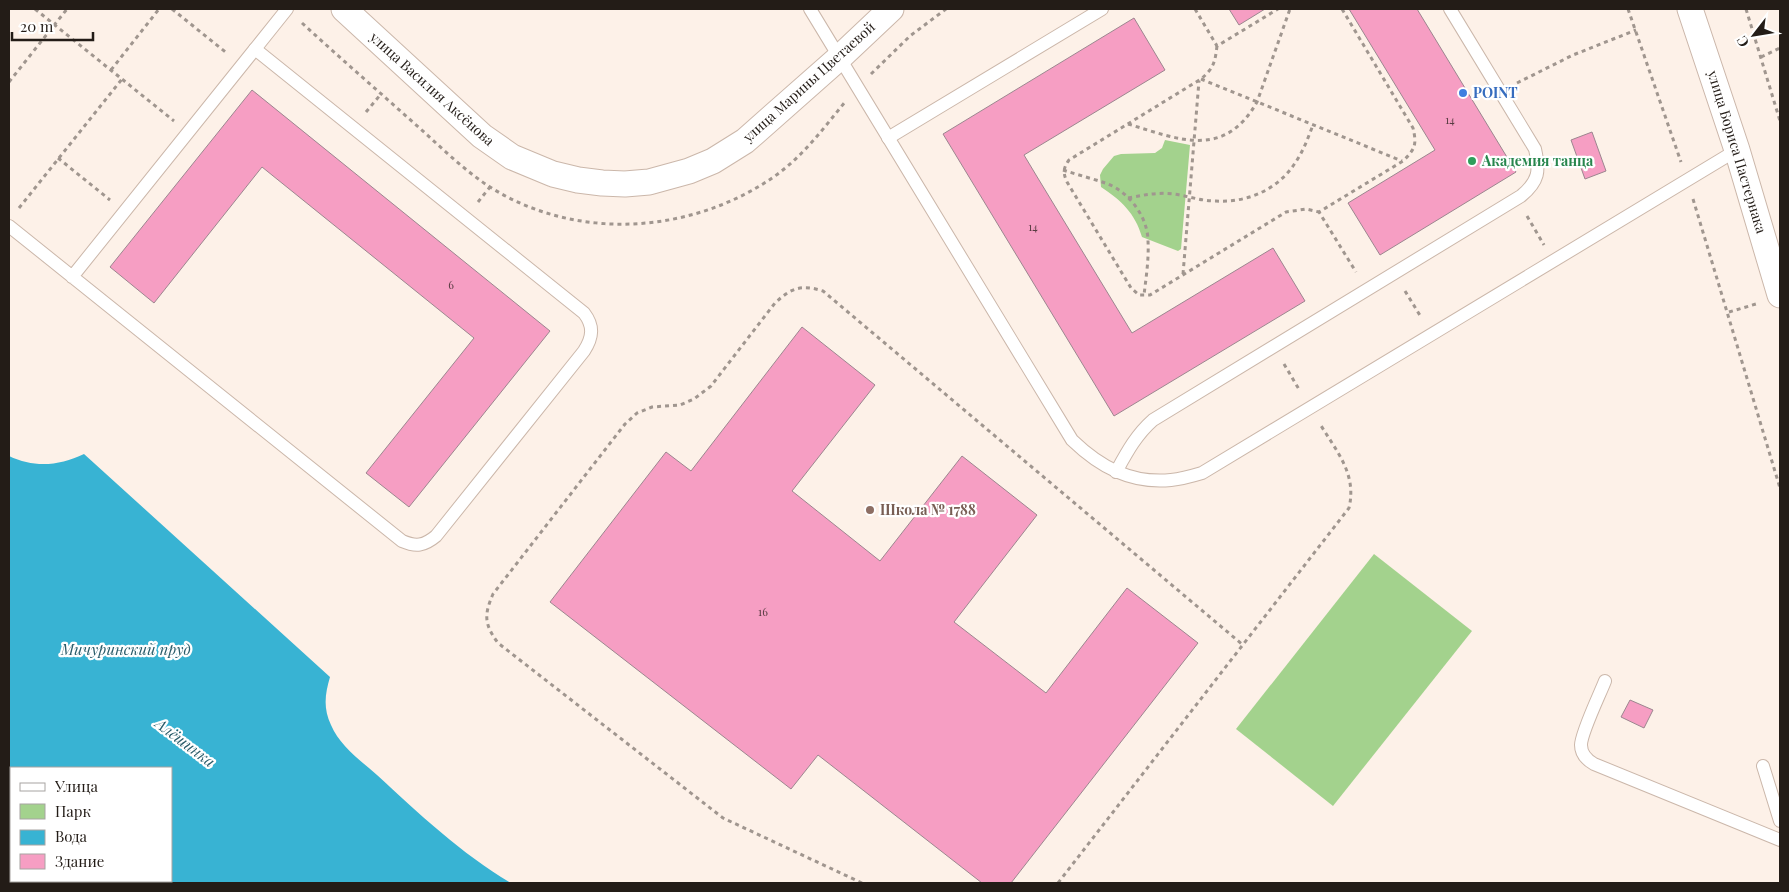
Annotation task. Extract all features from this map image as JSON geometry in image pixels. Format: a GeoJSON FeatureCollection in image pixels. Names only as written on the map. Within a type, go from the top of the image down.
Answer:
{"type":"FeatureCollection","features":[{"type":"Feature","properties":{"kind":"street","name":"улица Василия Аксёнова"},"geometry":{"type":"LineString","coordinates":[[344,9],[482,136],[512,157],[553,174]]}},
{"type":"Feature","properties":{"kind":"street","name":"улица Марины Цветаевой"},"geometry":{"type":"LineString","coordinates":[[553,174],[586,181],[625,184],[659,180],[713,161],[745,141],[891,9]]}},
{"type":"Feature","properties":{"kind":"street","name":"улица Бориса Пастернака"},"geometry":{"type":"LineString","coordinates":[[1690,9],[1738,150],[1780,295]]}},
{"type":"Feature","properties":{"kind":"lane"},"geometry":{"type":"LineString","coordinates":[[72,277],[287,9]]}},
{"type":"Feature","properties":{"kind":"lane"},"geometry":{"type":"LineString","coordinates":[[810,9],[1072,440],[1088,456],[1116,472],[1144,480],[1171,480],[1202,474],[1687,179],[1738,150]]}},
{"type":"Feature","properties":{"kind":"lane"},"geometry":{"type":"LineString","coordinates":[[888,138],[1102,9]]}},
{"type":"Feature","properties":{"kind":"lane"},"geometry":{"type":"LineString","coordinates":[[1116,472],[1133,441],[1153,420],[1530,189],[1537,177],[1539,166],[1535,149],[1450,9]]}},
{"type":"Feature","properties":{"kind":"lane"},"geometry":{"type":"LineString","coordinates":[[9,226],[402,542],[412,546],[427,543],[436,536],[584,351],[592,333],[589,320],[584,313],[255,49]]}},
{"type":"Feature","properties":{"kind":"lane"},"geometry":{"type":"LineString","coordinates":[[1605,681],[1582,738],[1582,750],[1588,760],[1780,840]]}},
{"type":"Feature","properties":{"kind":"lane"},"geometry":{"type":"LineString","coordinates":[[1763,766],[1780,821]]}},
{"type":"Feature","properties":{"kind":"path"},"geometry":{"type":"LineString","coordinates":[[34,9],[188,132]]}},
{"type":"Feature","properties":{"kind":"path"},"geometry":{"type":"LineString","coordinates":[[9,80],[67,9]]}},
{"type":"Feature","properties":{"kind":"path"},"geometry":{"type":"LineString","coordinates":[[110,70],[159,9]]}},
{"type":"Feature","properties":{"kind":"path"},"geometry":{"type":"LineString","coordinates":[[172,9],[242,65]]}},
{"type":"Feature","properties":{"kind":"path"},"geometry":{"type":"LineString","coordinates":[[287,9],[471,174],[522,204],[551,214],[583,221],[613,224],[658,223],[703,212],[726,204],[754,190],[792,163],[811,144],[858,87],[910,36],[946,9]]}},
{"type":"Feature","properties":{"kind":"path"},"geometry":{"type":"LineString","coordinates":[[1195,9],[1217,46],[1216,58],[1211,71],[1200,80],[1069,160],[1064,170],[1067,182],[1131,288],[1136,293],[1144,296],[1150,295],[1286,212],[1306,208],[1319,212],[1355,270]]}},
{"type":"Feature","properties":{"kind":"path"},"geometry":{"type":"LineString","coordinates":[[1217,46],[1278,9]]}},
{"type":"Feature","properties":{"kind":"path"},"geometry":{"type":"LineString","coordinates":[[1127,124],[1183,141],[1194,142],[1210,140],[1226,134],[1241,124],[1257,102],[1290,9]]}},
{"type":"Feature","properties":{"kind":"path"},"geometry":{"type":"LineString","coordinates":[[1319,212],[1402,162],[1413,151],[1416,140],[1414,128],[1342,9]]}},
{"type":"Feature","properties":{"kind":"path"},"geometry":{"type":"LineString","coordinates":[[1628,9],[1687,179],[1780,488]]}},
{"type":"Feature","properties":{"kind":"path"},"geometry":{"type":"LineString","coordinates":[[1746,9],[1780,121]]}},
{"type":"Feature","properties":{"kind":"path"},"geometry":{"type":"LineString","coordinates":[[1501,91],[1554,64],[1636,30]]}},
{"type":"Feature","properties":{"kind":"path"},"geometry":{"type":"LineString","coordinates":[[1761,56],[1780,48]]}},
{"type":"Feature","properties":{"kind":"path"},"geometry":{"type":"LineString","coordinates":[[15,213],[122,79]]}},
{"type":"Feature","properties":{"kind":"path"},"geometry":{"type":"LineString","coordinates":[[1200,80],[1402,162]]}},
{"type":"Feature","properties":{"kind":"path"},"geometry":{"type":"LineString","coordinates":[[1183,275],[1200,80]]}},
{"type":"Feature","properties":{"kind":"path"},"geometry":{"type":"LineString","coordinates":[[1128,198],[1161,193],[1216,201],[1239,200],[1265,191],[1282,180],[1295,164],[1313,125]]}},
{"type":"Feature","properties":{"kind":"path"},"geometry":{"type":"LineString","coordinates":[[58,158],[125,211]]}},
{"type":"Feature","properties":{"kind":"path"},"geometry":{"type":"LineString","coordinates":[[1064,170],[1108,184],[1120,190],[1137,208],[1148,234],[1144,296]]}},
{"type":"Feature","properties":{"kind":"path"},"geometry":{"type":"LineString","coordinates":[[1516,199],[1554,260]]}},
{"type":"Feature","properties":{"kind":"path"},"geometry":{"type":"LineString","coordinates":[[1394,273],[1432,334]]}},
{"type":"Feature","properties":{"kind":"path"},"geometry":{"type":"LineString","coordinates":[[862,883],[723,818],[498,642],[489,631],[486,620],[487,608],[493,594],[625,424],[637,413],[652,407],[680,405],[694,399],[711,386],[785,293],[799,287],[811,287],[823,291],[1243,645]]}},
{"type":"Feature","properties":{"kind":"path"},"geometry":{"type":"LineString","coordinates":[[1058,883],[1349,508],[1352,496],[1351,483],[1346,466],[1273,347]]}},
{"type":"Feature","properties":{"kind":"green space"},"geometry":{"type":"Polygon","coordinates":[[[1165,140],[1190,145],[1181,249],[1178,251],[1142,237],[1131,214],[1115,197],[1101,187],[1100,175],[1114,156],[1155,153],[1162,148],[1165,140]]]}},
{"type":"Feature","properties":{"kind":"green space"},"geometry":{"type":"Polygon","coordinates":[[[1374,554],[1472,631],[1333,806],[1236,729],[1374,554]]]}},
{"type":"Feature","properties":{"kind":"water","name":"Мичуринский пруд"},"geometry":{"type":"Polygon","coordinates":[[[84,454],[330,677],[326,695],[327,713],[335,733],[345,746],[441,833],[476,860],[511,883],[9,883],[9,456],[37,464],[65,461],[84,454]]]}},
{"type":"Feature","properties":{"kind":"building"},"geometry":{"type":"Polygon","coordinates":[[[1229,9],[1265,9],[1239,25],[1229,9]]]}},
{"type":"Feature","properties":{"kind":"building"},"geometry":{"type":"Polygon","coordinates":[[[1349,9],[1417,9],[1516,172],[1380,255],[1348,203],[1435,150],[1349,9]]]}},
{"type":"Feature","properties":{"kind":"building"},"geometry":{"type":"Polygon","coordinates":[[[1134,18],[1165,70],[1024,155],[1036,175],[1132,333],[1273,248],[1305,301],[1114,416],[943,134],[1134,18]]]}},
{"type":"Feature","properties":{"kind":"building"},"geometry":{"type":"Polygon","coordinates":[[[252,90],[550,331],[409,507],[366,473],[474,338],[262,167],[154,303],[110,267],[252,90]]]}},
{"type":"Feature","properties":{"kind":"building"},"geometry":{"type":"Polygon","coordinates":[[[1592,132],[1606,171],[1585,179],[1571,140],[1592,132]]]}},
{"type":"Feature","properties":{"kind":"building"},"geometry":{"type":"Polygon","coordinates":[[[802,327],[875,385],[792,491],[880,561],[962,456],[1037,515],[954,622],[1046,693],[1127,588],[1198,643],[1011,883],[982,883],[818,755],[791,789],[550,602],[666,452],[691,471],[802,327]]]}},
{"type":"Feature","properties":{"kind":"building"},"geometry":{"type":"Polygon","coordinates":[[[1630,700],[1653,710],[1644,728],[1621,717],[1630,700]]]}},
{"type":"Feature","properties":{"kind":"place","name":"POINT"},"geometry":{"type":"Point","coordinates":[1463,93]}},
{"type":"Feature","properties":{"kind":"place","name":"Академия танца"},"geometry":{"type":"Point","coordinates":[1472,161]}},
{"type":"Feature","properties":{"kind":"place","name":"Школа № 1788"},"geometry":{"type":"Point","coordinates":[870,510]}},
{"type":"Feature","properties":{"kind":"water label","name":"Алёшинка"},"geometry":{"type":"Point","coordinates":[185,743]}}]}
